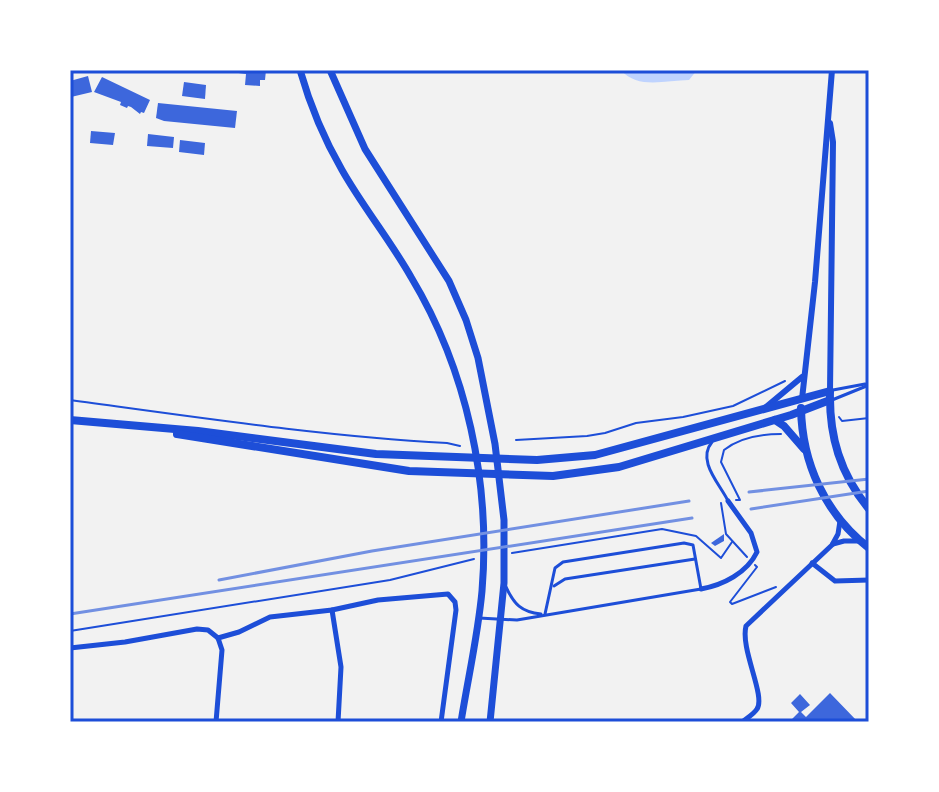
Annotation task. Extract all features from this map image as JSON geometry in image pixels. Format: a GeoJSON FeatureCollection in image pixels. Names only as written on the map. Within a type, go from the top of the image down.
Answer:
{"type":"FeatureCollection","features":[{"type":"Feature","properties":{"kind":"main road"},"geometry":{"type":"LineString","coordinates":[[300,70],[315,114],[342,171],[412,278],[440,334],[459,385],[477,459],[484,561],[479,618],[461,722]]}},
{"type":"Feature","properties":{"kind":"main road"},"geometry":{"type":"LineString","coordinates":[[330,70],[365,149],[438,261],[459,302],[478,358],[498,460],[504,520],[504,583],[490,722]]}},
{"type":"Feature","properties":{"kind":"main road"},"geometry":{"type":"LineString","coordinates":[[155,429],[377,467],[479,475],[553,476],[596,472],[801,412],[830,396]]}},
{"type":"Feature","properties":{"kind":"main road"},"geometry":{"type":"LineString","coordinates":[[70,420],[198,431],[376,454],[552,460],[595,455],[766,407],[830,396]]}},
{"type":"Feature","properties":{"kind":"main road"},"geometry":{"type":"LineString","coordinates":[[830,396],[833,440],[844,471],[869,509]]}},
{"type":"Feature","properties":{"kind":"main road"},"geometry":{"type":"LineString","coordinates":[[802,399],[807,453],[813,472],[831,508],[869,548]]}},
{"type":"Feature","properties":{"kind":"main road"},"geometry":{"type":"LineString","coordinates":[[772,420],[780,422],[807,453]]}},
{"type":"Feature","properties":{"kind":"street"},"geometry":{"type":"LineString","coordinates":[[802,399],[832,70]]}},
{"type":"Feature","properties":{"kind":"street"},"geometry":{"type":"LineString","coordinates":[[829,117],[833,142],[830,396]]}},
{"type":"Feature","properties":{"kind":"street"},"geometry":{"type":"LineString","coordinates":[[766,407],[795,385],[804,373]]}},
{"type":"Feature","properties":{"kind":"street"},"geometry":{"type":"LineString","coordinates":[[701,589],[726,583],[755,557],[755,540],[728,501]]}},
{"type":"Feature","properties":{"kind":"street"},"geometry":{"type":"LineString","coordinates":[[742,722],[757,710],[760,698],[744,641],[746,626],[832,545],[840,520]]}},
{"type":"Feature","properties":{"kind":"street"},"geometry":{"type":"LineString","coordinates":[[832,545],[861,541]]}},
{"type":"Feature","properties":{"kind":"street"},"geometry":{"type":"LineString","coordinates":[[812,563],[835,581],[869,580]]}},
{"type":"Feature","properties":{"kind":"street"},"geometry":{"type":"LineString","coordinates":[[218,638],[270,617],[332,610],[378,600],[448,594],[454,599],[456,610],[441,722]]}},
{"type":"Feature","properties":{"kind":"street"},"geometry":{"type":"LineString","coordinates":[[332,610],[341,667],[338,722]]}},
{"type":"Feature","properties":{"kind":"street"},"geometry":{"type":"LineString","coordinates":[[70,648],[125,642],[187,629],[206,629],[218,638],[222,650],[216,722]]}},
{"type":"Feature","properties":{"kind":"lane"},"geometry":{"type":"LineString","coordinates":[[830,396],[851,385],[869,385]]}},
{"type":"Feature","properties":{"kind":"lane"},"geometry":{"type":"LineString","coordinates":[[830,396],[869,385]]}},
{"type":"Feature","properties":{"kind":"lane"},"geometry":{"type":"LineString","coordinates":[[717,436],[707,449],[707,465],[728,501]]}},
{"type":"Feature","properties":{"kind":"lane"},"geometry":{"type":"LineString","coordinates":[[479,618],[517,620],[701,589],[693,545],[684,543],[563,562],[555,568],[545,614]]}},
{"type":"Feature","properties":{"kind":"lane"},"geometry":{"type":"LineString","coordinates":[[552,589],[565,579],[697,559]]}},
{"type":"Feature","properties":{"kind":"lane"},"geometry":{"type":"LineString","coordinates":[[504,583],[516,605],[524,612],[545,614]]}},
{"type":"Feature","properties":{"kind":"path"},"geometry":{"type":"LineString","coordinates":[[516,440],[587,436],[636,423],[683,417],[733,406],[785,381]]}},
{"type":"Feature","properties":{"kind":"path"},"geometry":{"type":"LineString","coordinates":[[70,400],[275,427],[460,446]]}},
{"type":"Feature","properties":{"kind":"path"},"geometry":{"type":"LineString","coordinates":[[830,418],[841,417],[842,421],[869,418]]}},
{"type":"Feature","properties":{"kind":"path"},"geometry":{"type":"LineString","coordinates":[[722,522],[719,503],[740,500],[722,466],[724,450],[764,434],[780,435],[787,429]]}},
{"type":"Feature","properties":{"kind":"path"},"geometry":{"type":"LineString","coordinates":[[502,559],[662,529],[698,535],[721,558],[732,542]]}},
{"type":"Feature","properties":{"kind":"path"},"geometry":{"type":"LineString","coordinates":[[70,631],[383,582],[452,563],[484,561]]}},
{"type":"Feature","properties":{"kind":"water"},"geometry":{"type":"Polygon","coordinates":[[[621,70],[697,70],[689,80],[644,82],[621,70]]]}},
{"type":"Feature","properties":{"kind":"building"},"geometry":{"type":"Polygon","coordinates":[[[231,70],[266,70],[265,80],[260,80],[260,86],[245,85],[246,74],[231,70]]]}},
{"type":"Feature","properties":{"kind":"building"},"geometry":{"type":"Polygon","coordinates":[[[88,76],[92,92],[71,97],[70,81],[88,76]]]}},
{"type":"Feature","properties":{"kind":"building"},"geometry":{"type":"Polygon","coordinates":[[[102,77],[150,100],[144,113],[140,114],[131,107],[120,105],[121,102],[94,92],[102,77]]]}},
{"type":"Feature","properties":{"kind":"building"},"geometry":{"type":"Polygon","coordinates":[[[184,82],[206,85],[205,99],[182,96],[184,82]]]}},
{"type":"Feature","properties":{"kind":"building"},"geometry":{"type":"Polygon","coordinates":[[[158,103],[237,111],[235,128],[164,121],[156,118],[158,103]]]}},
{"type":"Feature","properties":{"kind":"building"},"geometry":{"type":"Polygon","coordinates":[[[91,131],[115,133],[113,145],[90,143],[91,131]]]}},
{"type":"Feature","properties":{"kind":"building"},"geometry":{"type":"Polygon","coordinates":[[[148,134],[174,137],[173,148],[147,146],[148,134]]]}},
{"type":"Feature","properties":{"kind":"building"},"geometry":{"type":"Polygon","coordinates":[[[180,140],[205,143],[204,155],[179,152],[180,140]]]}},
{"type":"Feature","properties":{"kind":"building"},"geometry":{"type":"Polygon","coordinates":[[[724,534],[724,541],[715,546],[711,543],[724,534]]]}},
{"type":"Feature","properties":{"kind":"building"},"geometry":{"type":"Polygon","coordinates":[[[830,693],[858,722],[789,722],[799,712],[791,703],[800,694],[810,705],[801,712],[806,717],[830,693]]]}},
{"type":"Feature","properties":{"kind":"railway"},"geometry":{"type":"LineString","coordinates":[[749,492],[869,479]]}},
{"type":"Feature","properties":{"kind":"railway"},"geometry":{"type":"LineString","coordinates":[[751,509],[869,491]]}},
{"type":"Feature","properties":{"kind":"railway"},"geometry":{"type":"LineString","coordinates":[[219,580],[372,551],[689,501]]}},
{"type":"Feature","properties":{"kind":"railway"},"geometry":{"type":"LineString","coordinates":[[70,614],[692,518]]}}]}
